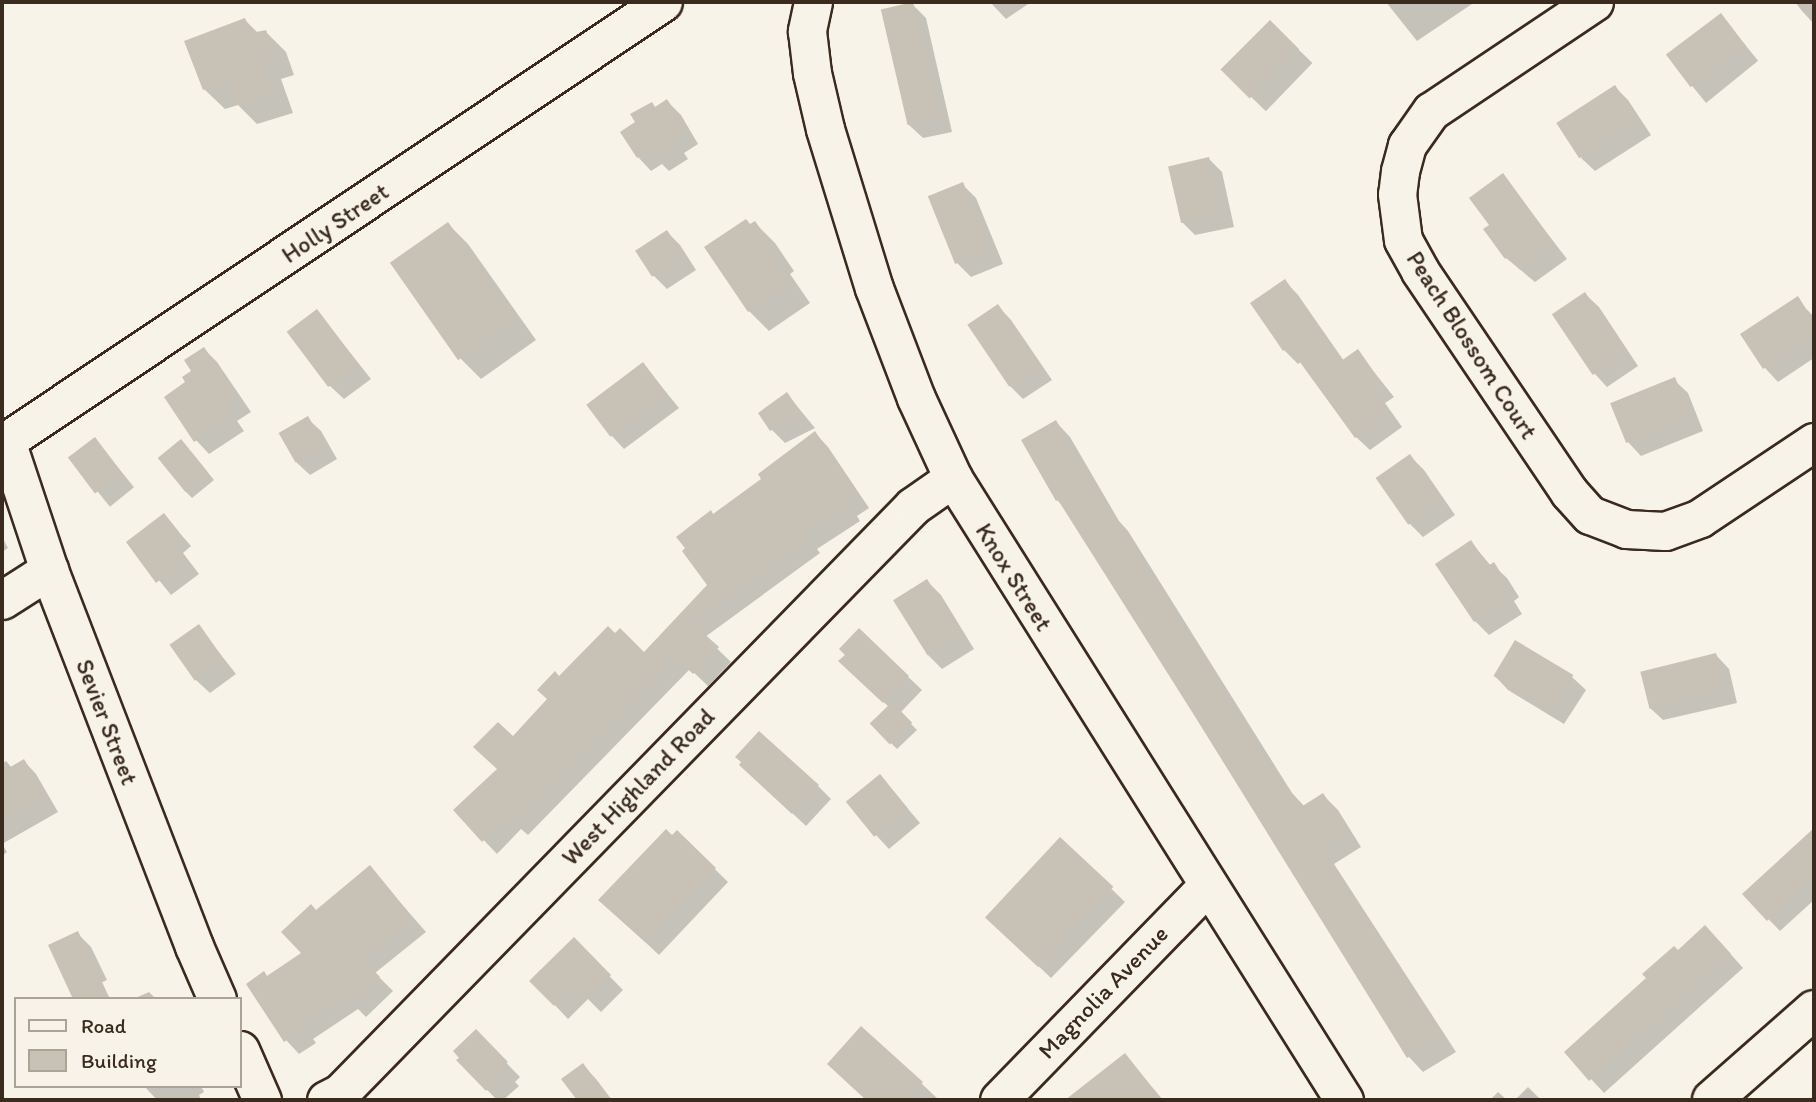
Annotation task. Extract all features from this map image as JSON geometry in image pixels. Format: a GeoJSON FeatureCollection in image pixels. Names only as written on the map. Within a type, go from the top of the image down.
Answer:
{"type":"FeatureCollection","features":[{"type":"Feature","properties":{"kind":"highway"},"geometry":{"type":"LineString","coordinates":[[1712,1100],[1814,1010]]}},
{"type":"Feature","properties":{"kind":"street","name":"Holly Street"},"geometry":{"type":"LineString","coordinates":[[6,442],[663,2]]}},
{"type":"Feature","properties":{"kind":"street","name":"Knox Street"},"geometry":{"type":"LineString","coordinates":[[813,2],[807,31],[812,73],[825,129],[874,288],[916,398],[953,478],[1344,1100]]}},
{"type":"Feature","properties":{"kind":"street","name":"Peach Blossom Court"},"geometry":{"type":"LineString","coordinates":[[1594,2],[1431,111],[1407,145],[1400,171],[1397,194],[1404,240],[1420,271],[1569,492],[1590,515],[1626,529],[1665,531],[1700,517],[1814,442]]}},
{"type":"Feature","properties":{"kind":"street","name":"Sevier Street"},"geometry":{"type":"LineString","coordinates":[[6,442],[49,570],[216,997]]}},
{"type":"Feature","properties":{"kind":"street","name":"West Highland Road"},"geometry":{"type":"LineString","coordinates":[[326,1100],[340,1093],[913,506],[953,478]]}},
{"type":"Feature","properties":{"kind":"street"},"geometry":{"type":"LineString","coordinates":[[2,600],[49,570]]}},
{"type":"Feature","properties":{"kind":"street","name":"Magnolia Avenue"},"geometry":{"type":"LineString","coordinates":[[999,1100],[1208,886]]}},
{"type":"Feature","properties":{"kind":"street"},"geometry":{"type":"LineString","coordinates":[[242,1055],[262,1100]]}},
{"type":"Feature","properties":{"kind":"building"},"geometry":{"type":"Polygon","coordinates":[[[913,2],[940,118],[908,125],[881,9],[913,2]]]}},
{"type":"Feature","properties":{"kind":"building"},"geometry":{"type":"Polygon","coordinates":[[[1721,13],[1746,46],[1691,87],[1666,55],[1721,13]]]}},
{"type":"Feature","properties":{"kind":"building"},"geometry":{"type":"Polygon","coordinates":[[[245,18],[251,33],[266,30],[275,55],[262,58],[274,93],[236,105],[227,82],[203,90],[184,41],[245,18]]]}},
{"type":"Feature","properties":{"kind":"building"},"geometry":{"type":"Polygon","coordinates":[[[1270,20],[1299,49],[1249,98],[1221,69],[1270,20]]]}},
{"type":"Feature","properties":{"kind":"building"},"geometry":{"type":"Polygon","coordinates":[[[1615,85],[1638,120],[1579,158],[1556,123],[1615,85]]]}},
{"type":"Feature","properties":{"kind":"building"},"geometry":{"type":"Polygon","coordinates":[[[667,99],[686,130],[672,139],[676,145],[654,159],[649,151],[637,158],[620,132],[635,122],[630,114],[652,102],[655,107],[667,99]]]}},
{"type":"Feature","properties":{"kind":"building"},"geometry":{"type":"Polygon","coordinates":[[[1209,157],[1222,214],[1181,223],[1168,166],[1209,157]]]}},
{"type":"Feature","properties":{"kind":"building"},"geometry":{"type":"Polygon","coordinates":[[[1503,173],[1555,244],[1520,270],[1510,255],[1505,259],[1483,229],[1489,225],[1469,198],[1503,173]]]}},
{"type":"Feature","properties":{"kind":"building"},"geometry":{"type":"Polygon","coordinates":[[[963,182],[990,250],[955,264],[928,196],[963,182]]]}},
{"type":"Feature","properties":{"kind":"building"},"geometry":{"type":"Polygon","coordinates":[[[746,219],[750,224],[755,221],[775,250],[771,253],[791,282],[748,312],[704,247],[746,219]]]}},
{"type":"Feature","properties":{"kind":"building"},"geometry":{"type":"Polygon","coordinates":[[[448,222],[516,319],[458,360],[390,263],[448,222]]]}},
{"type":"Feature","properties":{"kind":"building"},"geometry":{"type":"Polygon","coordinates":[[[667,230],[684,256],[652,277],[635,251],[667,230]]]}},
{"type":"Feature","properties":{"kind":"building"},"geometry":{"type":"Polygon","coordinates":[[[1285,279],[1341,361],[1358,349],[1381,382],[1372,389],[1390,413],[1355,438],[1289,347],[1283,351],[1250,303],[1285,279]]]}},
{"type":"Feature","properties":{"kind":"building"},"geometry":{"type":"Polygon","coordinates":[[[1585,292],[1626,353],[1593,375],[1552,314],[1585,292]]]}},
{"type":"Feature","properties":{"kind":"building"},"geometry":{"type":"Polygon","coordinates":[[[1798,296],[1814,322],[1814,336],[1763,369],[1740,334],[1798,296]]]}},
{"type":"Feature","properties":{"kind":"building"},"geometry":{"type":"Polygon","coordinates":[[[998,304],[1040,366],[1009,387],[967,325],[998,304]]]}},
{"type":"Feature","properties":{"kind":"building"},"geometry":{"type":"Polygon","coordinates":[[[317,309],[359,364],[328,387],[287,332],[317,309]]]}},
{"type":"Feature","properties":{"kind":"building"},"geometry":{"type":"Polygon","coordinates":[[[204,347],[238,398],[225,407],[232,417],[194,442],[164,397],[185,382],[182,377],[191,371],[184,360],[204,347]]]}},
{"type":"Feature","properties":{"kind":"building"},"geometry":{"type":"Polygon","coordinates":[[[643,362],[667,394],[610,437],[586,405],[643,362]]]}},
{"type":"Feature","properties":{"kind":"building"},"geometry":{"type":"Polygon","coordinates":[[[1675,377],[1691,417],[1626,443],[1610,403],[1675,377]]]}},
{"type":"Feature","properties":{"kind":"building"},"geometry":{"type":"Polygon","coordinates":[[[787,392],[802,414],[770,431],[758,413],[787,392]]]}},
{"type":"Feature","properties":{"kind":"building"},"geometry":{"type":"Polygon","coordinates":[[[308,416],[325,445],[296,462],[279,433],[308,416]]]}},
{"type":"Feature","properties":{"kind":"building"},"geometry":{"type":"Polygon","coordinates":[[[1056,420],[1110,515],[1113,514],[1285,789],[1288,787],[1301,807],[1323,793],[1348,832],[1321,849],[1442,1036],[1407,1058],[1194,715],[1058,500],[1056,501],[1021,440],[1056,420]]]}},
{"type":"Feature","properties":{"kind":"building"},"geometry":{"type":"Polygon","coordinates":[[[815,431],[857,494],[845,502],[848,507],[805,535],[808,539],[692,623],[719,647],[693,674],[675,657],[513,823],[507,817],[482,842],[453,810],[497,769],[473,747],[498,722],[513,736],[547,699],[537,690],[555,671],[559,676],[608,626],[615,633],[620,628],[644,652],[707,585],[682,551],[685,548],[676,537],[711,510],[713,514],[761,479],[758,474],[815,431]]]}},
{"type":"Feature","properties":{"kind":"building"},"geometry":{"type":"Polygon","coordinates":[[[95,437],[122,473],[95,493],[68,457],[95,437]]]}},
{"type":"Feature","properties":{"kind":"building"},"geometry":{"type":"Polygon","coordinates":[[[181,439],[209,473],[185,492],[158,458],[181,439]]]}},
{"type":"Feature","properties":{"kind":"building"},"geometry":{"type":"Polygon","coordinates":[[[1410,454],[1443,501],[1408,525],[1376,478],[1410,454]]]}},
{"type":"Feature","properties":{"kind":"building"},"geometry":{"type":"Polygon","coordinates":[[[164,513],[179,532],[171,539],[187,559],[156,583],[126,542],[164,513]]]}},
{"type":"Feature","properties":{"kind":"building"},"geometry":{"type":"Polygon","coordinates":[[[1471,540],[1488,566],[1494,562],[1507,583],[1501,587],[1510,600],[1474,622],[1435,564],[1471,540]]]}},
{"type":"Feature","properties":{"kind":"building"},"geometry":{"type":"Polygon","coordinates":[[[927,579],[961,634],[928,655],[893,600],[927,579]]]}},
{"type":"Feature","properties":{"kind":"building"},"geometry":{"type":"Polygon","coordinates":[[[199,624],[224,660],[195,681],[170,645],[199,624]]]}},
{"type":"Feature","properties":{"kind":"building"},"geometry":{"type":"Polygon","coordinates":[[[859,628],[909,676],[883,703],[838,661],[845,655],[839,649],[859,628]]]}},
{"type":"Feature","properties":{"kind":"building"},"geometry":{"type":"Polygon","coordinates":[[[1515,640],[1573,675],[1552,711],[1493,676],[1515,640]]]}},
{"type":"Feature","properties":{"kind":"building"},"geometry":{"type":"Polygon","coordinates":[[[1716,653],[1725,690],[1650,709],[1640,672],[1716,653]]]}},
{"type":"Feature","properties":{"kind":"building"},"geometry":{"type":"Polygon","coordinates":[[[892,702],[912,723],[890,744],[870,724],[892,702]]]}},
{"type":"Feature","properties":{"kind":"building"},"geometry":{"type":"Polygon","coordinates":[[[759,731],[819,785],[792,814],[739,765],[741,762],[735,757],[759,731]]]}},
{"type":"Feature","properties":{"kind":"building"},"geometry":{"type":"Polygon","coordinates":[[[24,759],[47,798],[2,824],[2,772],[24,759]]]}},
{"type":"Feature","properties":{"kind":"building"},"geometry":{"type":"Polygon","coordinates":[[[880,774],[908,809],[874,837],[846,802],[880,774]]]}},
{"type":"Feature","properties":{"kind":"building"},"geometry":{"type":"Polygon","coordinates":[[[1814,828],[1814,877],[1767,921],[1742,894],[1814,828]]]}},
{"type":"Feature","properties":{"kind":"building"},"geometry":{"type":"Polygon","coordinates":[[[666,829],[672,835],[677,830],[716,868],[645,942],[598,900],[666,829]]]}},
{"type":"Feature","properties":{"kind":"building"},"geometry":{"type":"Polygon","coordinates":[[[1060,837],[1113,887],[1038,967],[985,917],[1060,837]]]}},
{"type":"Feature","properties":{"kind":"building"},"geometry":{"type":"Polygon","coordinates":[[[370,865],[413,918],[363,959],[380,977],[351,1005],[343,997],[301,1025],[304,1029],[284,1042],[246,984],[264,971],[267,976],[301,953],[281,932],[311,904],[316,910],[370,865]]]}},
{"type":"Feature","properties":{"kind":"building"},"geometry":{"type":"Polygon","coordinates":[[[1705,925],[1731,954],[1589,1081],[1564,1052],[1646,978],[1642,974],[1674,946],[1678,950],[1705,925]]]}},
{"type":"Feature","properties":{"kind":"building"},"geometry":{"type":"Polygon","coordinates":[[[78,931],[109,997],[72,997],[48,945],[78,931]]]}},
{"type":"Feature","properties":{"kind":"building"},"geometry":{"type":"Polygon","coordinates":[[[574,937],[611,975],[586,1000],[573,987],[554,1006],[529,981],[574,937]]]}},
{"type":"Feature","properties":{"kind":"building"},"geometry":{"type":"Polygon","coordinates":[[[861,1026],[923,1082],[906,1100],[866,1100],[827,1064],[861,1026]]]}},
{"type":"Feature","properties":{"kind":"building"},"geometry":{"type":"Polygon","coordinates":[[[476,1029],[508,1062],[503,1067],[506,1071],[486,1091],[456,1060],[459,1058],[453,1051],[476,1029]]]}},
{"type":"Feature","properties":{"kind":"building"},"geometry":{"type":"Polygon","coordinates":[[[1125,1053],[1162,1100],[1065,1100],[1111,1064],[1125,1053]]]}},
{"type":"Feature","properties":{"kind":"building"},"geometry":{"type":"Polygon","coordinates":[[[583,1063],[610,1100],[577,1100],[561,1079],[583,1063]]]}}]}
